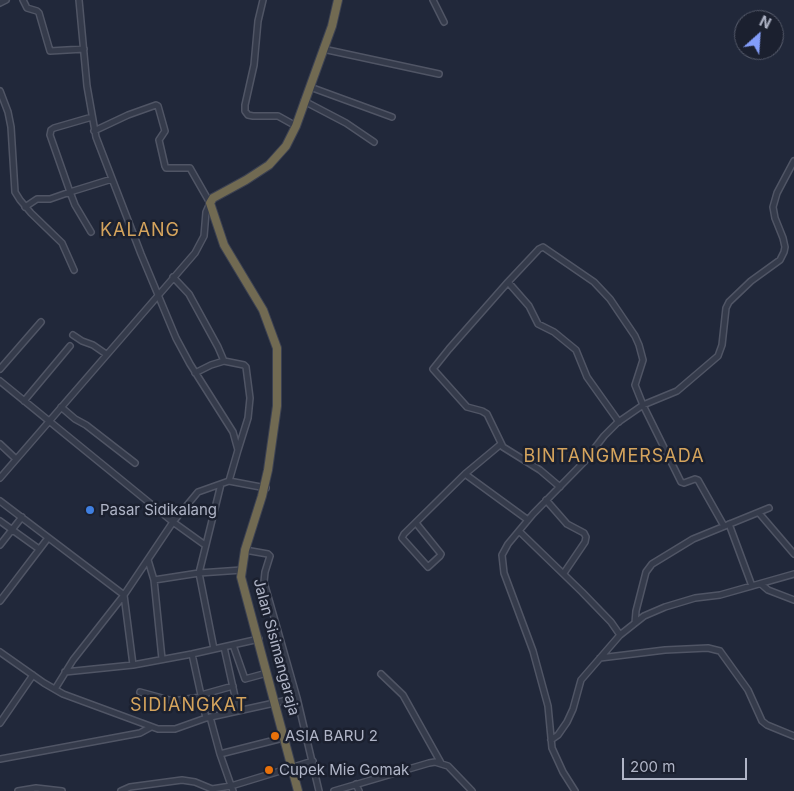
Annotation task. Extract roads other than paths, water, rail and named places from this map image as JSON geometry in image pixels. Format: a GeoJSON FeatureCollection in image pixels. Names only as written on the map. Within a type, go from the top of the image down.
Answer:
{"type":"FeatureCollection","features":[{"type":"Feature","properties":{"kind":"highway"},"geometry":{"type":"LineString","coordinates":[[210,203],[213,198],[269,165],[286,146],[296,126],[332,26],[338,0]]}},
{"type":"Feature","properties":{"kind":"highway","name":"Jalan Sisimangaraja"},"geometry":{"type":"LineString","coordinates":[[210,203],[224,245],[263,310],[277,348],[277,406],[265,486],[245,550],[242,570],[243,587],[259,639],[276,702],[283,738],[299,791]]}},
{"type":"Feature","properties":{"kind":"highway","name":"Jalan Sisimangaraja"},"geometry":{"type":"LineString","coordinates":[[245,550],[242,580],[276,702],[292,768]]}},
{"type":"Feature","properties":{"kind":"street"},"geometry":{"type":"LineString","coordinates":[[0,3],[6,0]]}},
{"type":"Feature","properties":{"kind":"street"},"geometry":{"type":"LineString","coordinates":[[23,0],[27,8],[37,11],[39,14],[50,51],[84,49]]}},
{"type":"Feature","properties":{"kind":"street"},"geometry":{"type":"LineString","coordinates":[[79,0],[94,131],[140,254],[176,338],[195,373],[229,423],[238,450]]}},
{"type":"Feature","properties":{"kind":"street"},"geometry":{"type":"LineString","coordinates":[[263,0],[258,21],[254,65],[245,111],[248,115],[253,116],[278,116],[296,126]]}},
{"type":"Feature","properties":{"kind":"street"},"geometry":{"type":"LineString","coordinates":[[434,0],[444,22]]}},
{"type":"Feature","properties":{"kind":"street"},"geometry":{"type":"LineString","coordinates":[[323,49],[439,74]]}},
{"type":"Feature","properties":{"kind":"street"},"geometry":{"type":"LineString","coordinates":[[310,87],[392,117]]}},
{"type":"Feature","properties":{"kind":"street"},"geometry":{"type":"LineString","coordinates":[[0,91],[8,112],[11,127],[15,192],[62,243],[74,270]]}},
{"type":"Feature","properties":{"kind":"street"},"geometry":{"type":"LineString","coordinates":[[304,101],[346,122],[374,142]]}},
{"type":"Feature","properties":{"kind":"street"},"geometry":{"type":"LineString","coordinates":[[0,478],[195,253],[204,236],[206,212],[210,203],[190,168],[166,168],[164,165],[159,140],[165,131],[157,105],[128,115],[94,131]]}},
{"type":"Feature","properties":{"kind":"street"},"geometry":{"type":"LineString","coordinates":[[91,232],[75,205],[50,132],[54,128],[92,117]]}},
{"type":"Feature","properties":{"kind":"street"},"geometry":{"type":"LineString","coordinates":[[575,791],[563,772],[551,740],[548,706],[533,651],[513,601],[501,561],[505,548],[546,500],[584,462],[604,436],[619,422],[643,405],[677,391],[718,356],[722,345],[726,308],[729,302],[782,256],[785,247],[773,207],[794,161]]}},
{"type":"Feature","properties":{"kind":"street"},"geometry":{"type":"LineString","coordinates":[[26,206],[37,199],[50,198],[112,179]]}},
{"type":"Feature","properties":{"kind":"street"},"geometry":{"type":"LineString","coordinates":[[560,486],[501,444],[487,414],[467,407],[433,368],[508,282],[543,247],[594,282],[610,299],[635,336],[642,354],[642,365],[635,385],[643,405],[681,482],[698,480],[726,525],[752,586]]}},
{"type":"Feature","properties":{"kind":"street"},"geometry":{"type":"LineString","coordinates":[[173,278],[189,294],[224,361]]}},
{"type":"Feature","properties":{"kind":"street"},"geometry":{"type":"LineString","coordinates":[[508,282],[529,306],[538,324],[554,332],[576,350],[587,377],[619,422]]}},
{"type":"Feature","properties":{"kind":"street"},"geometry":{"type":"LineString","coordinates":[[0,369],[41,322]]}},
{"type":"Feature","properties":{"kind":"street"},"geometry":{"type":"LineString","coordinates":[[73,335],[106,354]]}},
{"type":"Feature","properties":{"kind":"street"},"geometry":{"type":"LineString","coordinates":[[24,401],[70,346]]}},
{"type":"Feature","properties":{"kind":"street"},"geometry":{"type":"LineString","coordinates":[[195,373],[210,365],[224,361],[246,367],[250,398],[248,418],[229,482]]}},
{"type":"Feature","properties":{"kind":"street"},"geometry":{"type":"LineString","coordinates":[[0,381],[172,522],[205,545]]}},
{"type":"Feature","properties":{"kind":"street"},"geometry":{"type":"LineString","coordinates":[[61,407],[135,463]]}},
{"type":"Feature","properties":{"kind":"street"},"geometry":{"type":"LineString","coordinates":[[0,444],[16,459]]}},
{"type":"Feature","properties":{"kind":"street"},"geometry":{"type":"LineString","coordinates":[[416,523],[441,554],[428,567],[402,538],[404,534],[466,474],[501,444]]}},
{"type":"Feature","properties":{"kind":"street"},"geometry":{"type":"LineString","coordinates":[[466,474],[528,520]]}},
{"type":"Feature","properties":{"kind":"street"},"geometry":{"type":"LineString","coordinates":[[55,690],[73,660],[124,595],[172,522],[198,492],[229,482],[265,486]]}},
{"type":"Feature","properties":{"kind":"street"},"geometry":{"type":"LineString","coordinates":[[214,649],[199,573],[221,484]]}},
{"type":"Feature","properties":{"kind":"street"},"geometry":{"type":"LineString","coordinates":[[546,500],[567,524],[586,536],[585,542],[564,574]]}},
{"type":"Feature","properties":{"kind":"street"},"geometry":{"type":"LineString","coordinates":[[0,501],[124,595],[132,665]]}},
{"type":"Feature","properties":{"kind":"street"},"geometry":{"type":"LineString","coordinates":[[635,623],[640,591],[649,567],[692,539],[769,508]]}},
{"type":"Feature","properties":{"kind":"street"},"geometry":{"type":"LineString","coordinates":[[759,513],[794,554]]}},
{"type":"Feature","properties":{"kind":"street"},"geometry":{"type":"LineString","coordinates":[[0,545],[22,517]]}},
{"type":"Feature","properties":{"kind":"street"},"geometry":{"type":"LineString","coordinates":[[0,521],[39,549]]}},
{"type":"Feature","properties":{"kind":"street"},"geometry":{"type":"LineString","coordinates":[[519,531],[612,622],[620,635]]}},
{"type":"Feature","properties":{"kind":"street"},"geometry":{"type":"LineString","coordinates":[[0,600],[48,538]]}},
{"type":"Feature","properties":{"kind":"street"},"geometry":{"type":"LineString","coordinates":[[245,550],[270,555],[264,582],[297,698],[319,791]]}},
{"type":"Feature","properties":{"kind":"street"},"geometry":{"type":"LineString","coordinates":[[148,560],[154,580],[162,659]]}},
{"type":"Feature","properties":{"kind":"street"},"geometry":{"type":"LineString","coordinates":[[154,580],[199,573],[242,570]]}},
{"type":"Feature","properties":{"kind":"street"},"geometry":{"type":"LineString","coordinates":[[551,740],[563,729],[573,709],[581,680],[620,635],[644,616],[676,603],[695,598],[720,595],[794,574]]}},
{"type":"Feature","properties":{"kind":"street"},"geometry":{"type":"LineString","coordinates":[[762,584],[768,590],[794,600]]}},
{"type":"Feature","properties":{"kind":"street"},"geometry":{"type":"LineString","coordinates":[[65,672],[132,665],[259,639]]}},
{"type":"Feature","properties":{"kind":"street"},"geometry":{"type":"LineString","coordinates":[[233,645],[245,679],[267,673]]}},
{"type":"Feature","properties":{"kind":"street"},"geometry":{"type":"LineString","coordinates":[[224,647],[238,710]]}},
{"type":"Feature","properties":{"kind":"street"},"geometry":{"type":"LineString","coordinates":[[599,658],[665,650],[708,648],[720,651],[748,690],[762,721],[794,736]]}},
{"type":"Feature","properties":{"kind":"street"},"geometry":{"type":"LineString","coordinates":[[0,652],[55,690],[158,729],[175,729],[208,717],[297,698]]}},
{"type":"Feature","properties":{"kind":"street"},"geometry":{"type":"LineString","coordinates":[[192,654],[201,696],[232,788]]}},
{"type":"Feature","properties":{"kind":"street"},"geometry":{"type":"LineString","coordinates":[[73,660],[78,670]]}},
{"type":"Feature","properties":{"kind":"street"},"geometry":{"type":"LineString","coordinates":[[381,674],[403,695],[441,763]]}},
{"type":"Feature","properties":{"kind":"street"},"geometry":{"type":"LineString","coordinates":[[0,723],[33,675]]}},
{"type":"Feature","properties":{"kind":"street"},"geometry":{"type":"LineString","coordinates":[[140,692],[173,701],[201,696],[233,686]]}},
{"type":"Feature","properties":{"kind":"street"},"geometry":{"type":"LineString","coordinates":[[137,722],[140,726],[140,734]]}},
{"type":"Feature","properties":{"kind":"street"},"geometry":{"type":"LineString","coordinates":[[0,759],[140,734],[151,727]]}},
{"type":"Feature","properties":{"kind":"street"},"geometry":{"type":"LineString","coordinates":[[220,754],[283,738]]}},
{"type":"Feature","properties":{"kind":"street"},"geometry":{"type":"LineString","coordinates":[[121,791],[130,787],[182,780],[212,788],[232,788],[312,761]]}},
{"type":"Feature","properties":{"kind":"street"},"geometry":{"type":"LineString","coordinates":[[334,791],[429,763],[441,763],[450,768],[472,791]]}},
{"type":"Feature","properties":{"kind":"street"},"geometry":{"type":"LineString","coordinates":[[356,784],[359,791]]}},
{"type":"Feature","properties":{"kind":"street"},"geometry":{"type":"LineString","coordinates":[[18,791],[36,788],[62,791]]}},
{"type":"Feature","properties":{"kind":"place","name":"Pasar Sidikalang"},"geometry":{"type":"Point","coordinates":[90,510]}},
{"type":"Feature","properties":{"kind":"place","name":"ASIA BARU 2"},"geometry":{"type":"Point","coordinates":[275,736]}},
{"type":"Feature","properties":{"kind":"place","name":"Cupek Mie Gomak"},"geometry":{"type":"Point","coordinates":[269,770]}},
{"type":"Feature","properties":{"kind":"district","name":"KALANG"},"geometry":{"type":"Point","coordinates":[140,231]}},
{"type":"Feature","properties":{"kind":"district","name":"BINTANGMERSADA"},"geometry":{"type":"Point","coordinates":[614,457]}},
{"type":"Feature","properties":{"kind":"district","name":"SIDIANGKAT"},"geometry":{"type":"Point","coordinates":[189,706]}}]}
